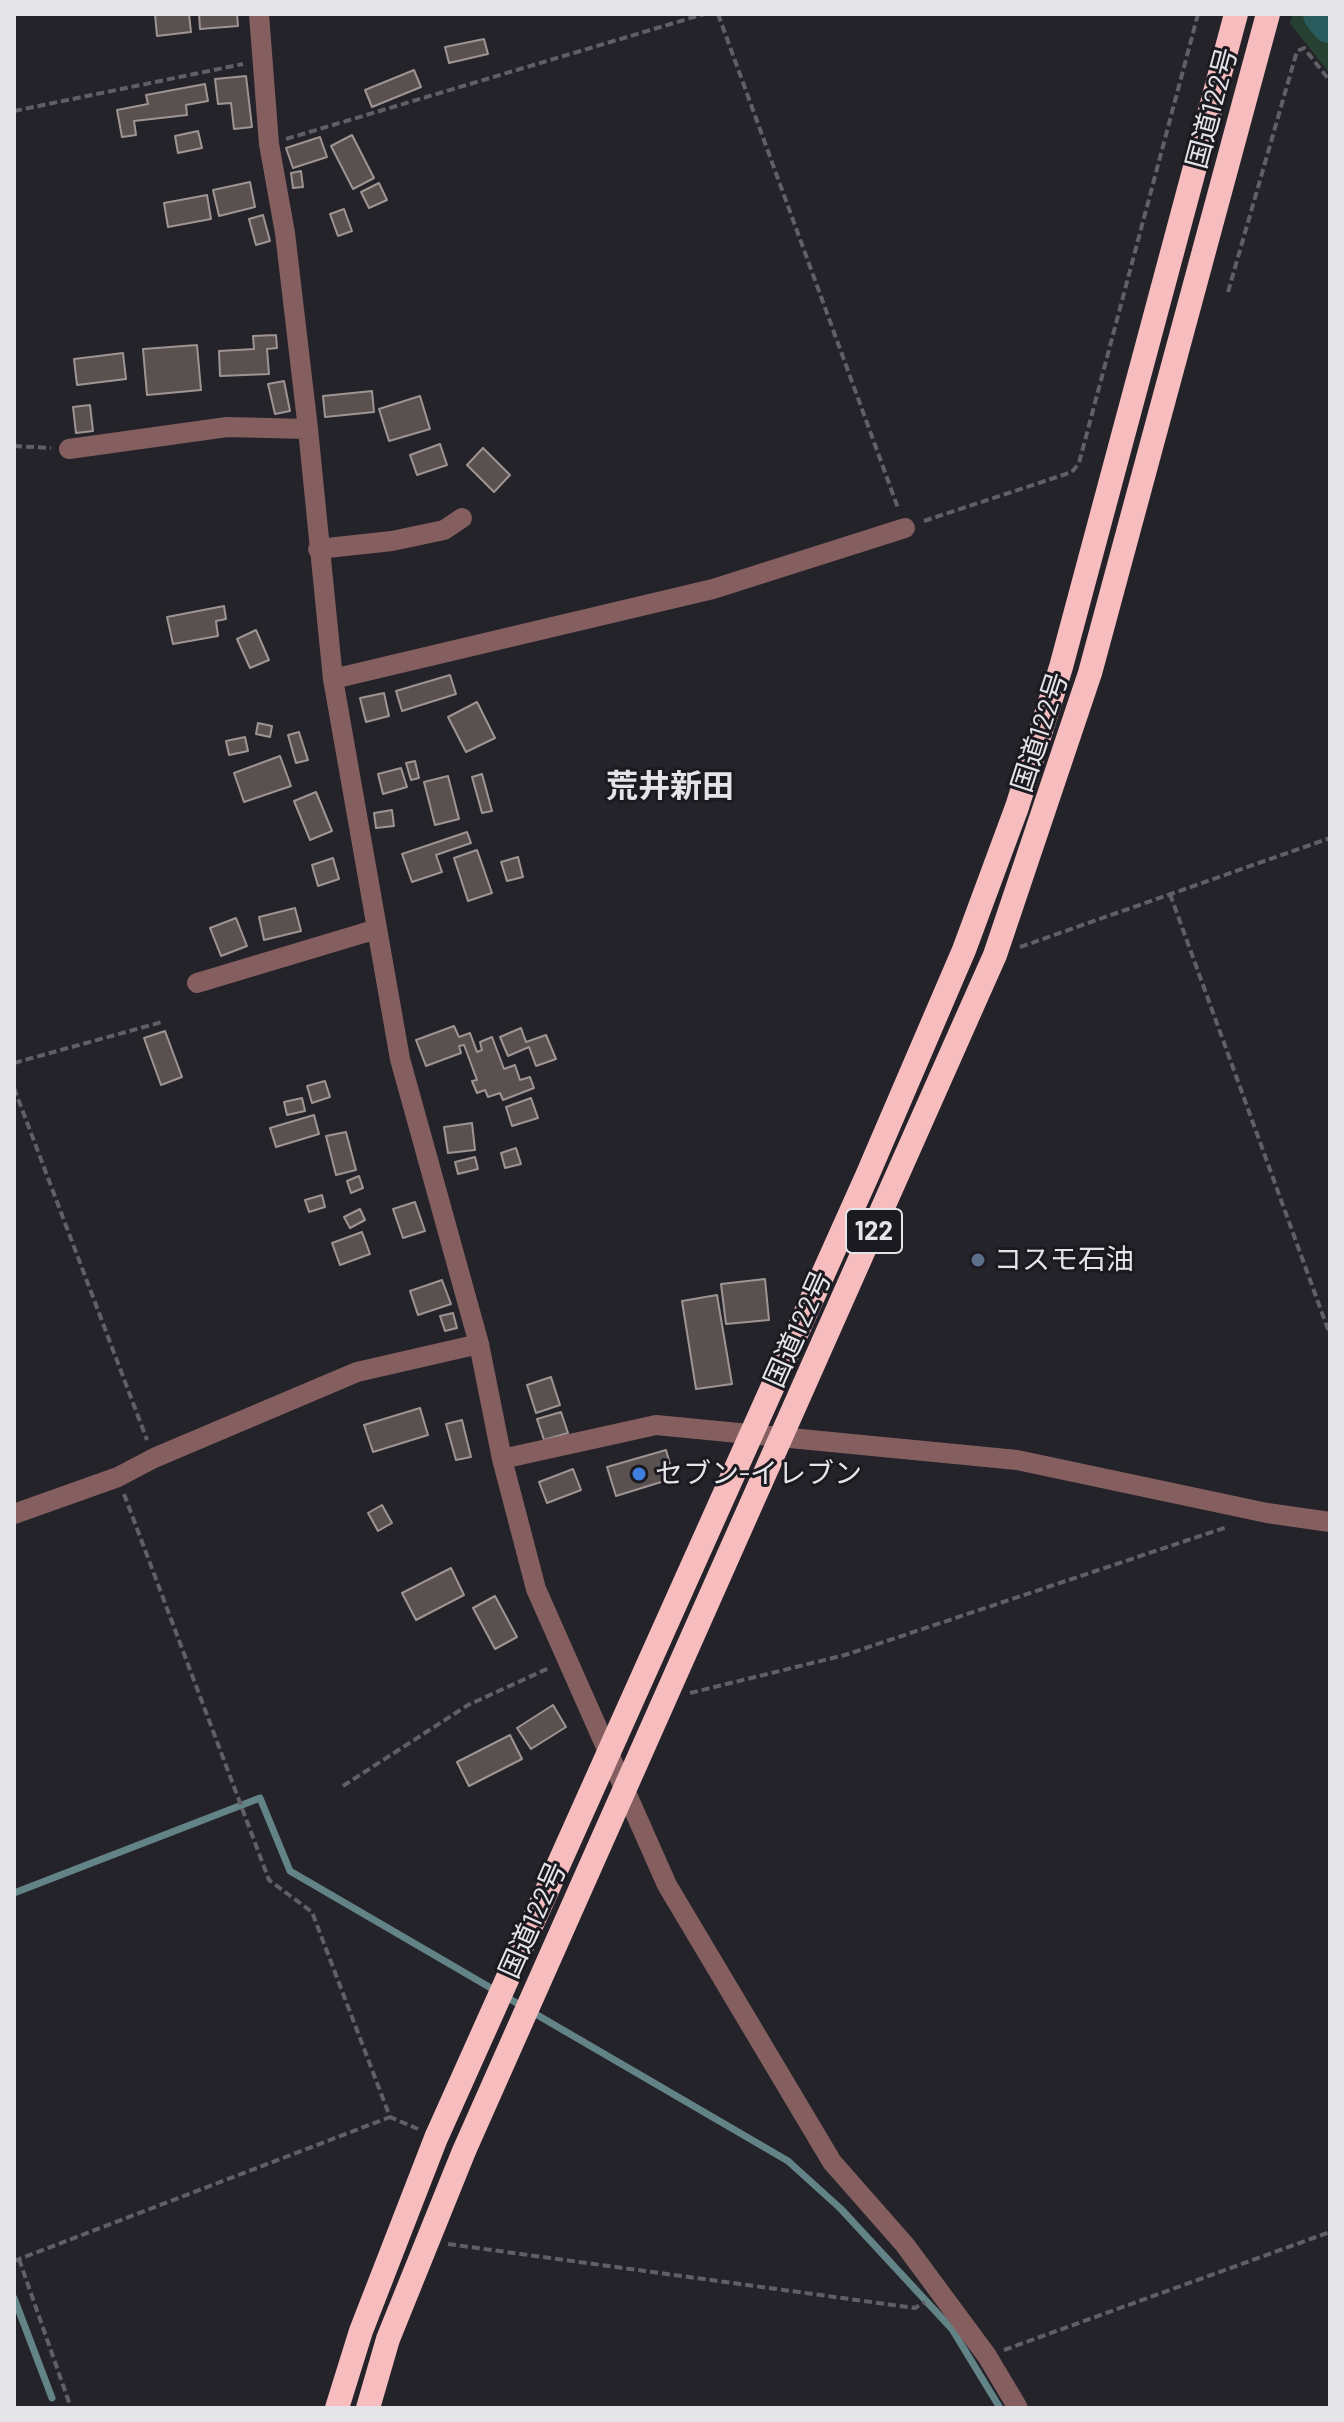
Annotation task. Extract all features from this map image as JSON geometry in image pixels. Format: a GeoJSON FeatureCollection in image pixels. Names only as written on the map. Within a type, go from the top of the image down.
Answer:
{"type":"FeatureCollection","features":[{"type":"Feature","properties":{"kind":"highway","name":"国道122号"},"geometry":{"type":"LineString","coordinates":[[337,2408],[361,2331],[436,2138],[873,1162],[964,950],[1017,807],[1061,667],[1236,14]]}},
{"type":"Feature","properties":{"kind":"highway","name":"国道122号"},"geometry":{"type":"LineString","coordinates":[[368,2408],[388,2339],[426,2241],[995,955],[1090,673],[1268,14]]}},
{"type":"Feature","properties":{"kind":"street"},"geometry":{"type":"LineString","coordinates":[[259,14],[269,144],[285,233],[333,679],[400,1059],[479,1344],[502,1459],[536,1589],[623,1793],[667,1885],[832,2162],[905,2245],[987,2356],[1018,2408]]}},
{"type":"Feature","properties":{"kind":"street"},"geometry":{"type":"LineString","coordinates":[[69,449],[227,427],[308,429]]}},
{"type":"Feature","properties":{"kind":"street"},"geometry":{"type":"LineString","coordinates":[[318,549],[392,541],[444,530],[462,518]]}},
{"type":"Feature","properties":{"kind":"street"},"geometry":{"type":"LineString","coordinates":[[333,679],[713,589],[905,528]]}},
{"type":"Feature","properties":{"kind":"street"},"geometry":{"type":"LineString","coordinates":[[197,983],[377,929]]}},
{"type":"Feature","properties":{"kind":"street"},"geometry":{"type":"LineString","coordinates":[[14,1514],[118,1477],[154,1458],[357,1372],[479,1344]]}},
{"type":"Feature","properties":{"kind":"street"},"geometry":{"type":"LineString","coordinates":[[502,1459],[656,1425],[1017,1460],[1267,1513],[1330,1522]]}},
{"type":"Feature","properties":{"kind":"path"},"geometry":{"type":"LineString","coordinates":[[269,144],[704,14]]}},
{"type":"Feature","properties":{"kind":"path"},"geometry":{"type":"LineString","coordinates":[[718,14],[905,528],[1072,472],[1079,463],[1198,14]]}},
{"type":"Feature","properties":{"kind":"path"},"geometry":{"type":"LineString","coordinates":[[1228,292],[1297,51],[1304,48],[1330,81]]}},
{"type":"Feature","properties":{"kind":"path"},"geometry":{"type":"LineString","coordinates":[[14,111],[262,61]]}},
{"type":"Feature","properties":{"kind":"path"},"geometry":{"type":"LineString","coordinates":[[14,446],[69,449]]}},
{"type":"Feature","properties":{"kind":"path"},"geometry":{"type":"LineString","coordinates":[[995,955],[1330,838]]}},
{"type":"Feature","properties":{"kind":"path"},"geometry":{"type":"LineString","coordinates":[[1170,894],[1330,1335]]}},
{"type":"Feature","properties":{"kind":"path"},"geometry":{"type":"LineString","coordinates":[[14,1063],[162,1022]]}},
{"type":"Feature","properties":{"kind":"path"},"geometry":{"type":"LineString","coordinates":[[14,1088],[154,1458]]}},
{"type":"Feature","properties":{"kind":"path"},"geometry":{"type":"LineString","coordinates":[[118,1477],[269,1880],[312,1912],[390,2117],[436,2138]]}},
{"type":"Feature","properties":{"kind":"path"},"geometry":{"type":"LineString","coordinates":[[668,1695],[705,1691],[845,1655],[1267,1513]]}},
{"type":"Feature","properties":{"kind":"path"},"geometry":{"type":"LineString","coordinates":[[343,1786],[468,1705],[566,1660]]}},
{"type":"Feature","properties":{"kind":"path"},"geometry":{"type":"LineString","coordinates":[[71,2408],[16,2260],[390,2117]]}},
{"type":"Feature","properties":{"kind":"path"},"geometry":{"type":"LineString","coordinates":[[987,2356],[1330,2232]]}},
{"type":"Feature","properties":{"kind":"path"},"geometry":{"type":"LineString","coordinates":[[426,2241],[915,2308],[940,2293]]}},
{"type":"Feature","properties":{"kind":"green space"},"geometry":{"type":"Polygon","coordinates":[[[1293,14],[1310,14],[1330,37],[1330,74],[1290,23],[1293,14]]]}},
{"type":"Feature","properties":{"kind":"building"},"geometry":{"type":"Polygon","coordinates":[[[155,14],[189,14],[191,32],[157,36],[155,14]]]}},
{"type":"Feature","properties":{"kind":"building"},"geometry":{"type":"Polygon","coordinates":[[[199,14],[237,14],[238,26],[200,29],[199,14]]]}},
{"type":"Feature","properties":{"kind":"building"},"geometry":{"type":"Polygon","coordinates":[[[484,39],[488,54],[449,63],[445,47],[484,39]]]}},
{"type":"Feature","properties":{"kind":"building"},"geometry":{"type":"Polygon","coordinates":[[[414,70],[421,87],[372,107],[365,90],[414,70]]]}},
{"type":"Feature","properties":{"kind":"building"},"geometry":{"type":"Polygon","coordinates":[[[246,76],[252,127],[234,129],[231,103],[218,104],[215,79],[246,76]]]}},
{"type":"Feature","properties":{"kind":"building"},"geometry":{"type":"Polygon","coordinates":[[[205,84],[208,101],[186,105],[187,115],[134,121],[136,135],[122,137],[117,110],[148,104],[146,95],[205,84]]]}},
{"type":"Feature","properties":{"kind":"building"},"geometry":{"type":"Polygon","coordinates":[[[198,131],[202,148],[178,153],[175,136],[198,131]]]}},
{"type":"Feature","properties":{"kind":"building"},"geometry":{"type":"Polygon","coordinates":[[[352,135],[374,178],[353,189],[331,146],[352,135]]]}},
{"type":"Feature","properties":{"kind":"building"},"geometry":{"type":"Polygon","coordinates":[[[320,137],[327,157],[293,168],[286,148],[320,137]]]}},
{"type":"Feature","properties":{"kind":"building"},"geometry":{"type":"Polygon","coordinates":[[[301,171],[303,187],[293,188],[291,173],[301,171]]]}},
{"type":"Feature","properties":{"kind":"building"},"geometry":{"type":"Polygon","coordinates":[[[250,182],[255,207],[219,216],[213,190],[250,182]]]}},
{"type":"Feature","properties":{"kind":"building"},"geometry":{"type":"Polygon","coordinates":[[[379,183],[387,200],[369,208],[361,192],[379,183]]]}},
{"type":"Feature","properties":{"kind":"building"},"geometry":{"type":"Polygon","coordinates":[[[207,195],[211,219],[168,227],[164,203],[207,195]]]}},
{"type":"Feature","properties":{"kind":"building"},"geometry":{"type":"Polygon","coordinates":[[[344,209],[352,231],[338,236],[330,214],[344,209]]]}},
{"type":"Feature","properties":{"kind":"building"},"geometry":{"type":"Polygon","coordinates":[[[263,215],[270,241],[256,245],[249,219],[263,215]]]}},
{"type":"Feature","properties":{"kind":"building"},"geometry":{"type":"Polygon","coordinates":[[[276,335],[277,348],[267,349],[269,374],[220,376],[219,351],[254,349],[253,336],[276,335]]]}},
{"type":"Feature","properties":{"kind":"building"},"geometry":{"type":"Polygon","coordinates":[[[197,345],[201,390],[147,395],[143,349],[197,345]]]}},
{"type":"Feature","properties":{"kind":"building"},"geometry":{"type":"Polygon","coordinates":[[[123,353],[126,379],[77,385],[74,359],[123,353]]]}},
{"type":"Feature","properties":{"kind":"building"},"geometry":{"type":"Polygon","coordinates":[[[284,381],[290,411],[275,414],[268,384],[284,381]]]}},
{"type":"Feature","properties":{"kind":"building"},"geometry":{"type":"Polygon","coordinates":[[[372,391],[374,412],[325,417],[323,396],[372,391]]]}},
{"type":"Feature","properties":{"kind":"building"},"geometry":{"type":"Polygon","coordinates":[[[420,396],[430,429],[389,441],[379,409],[420,396]]]}},
{"type":"Feature","properties":{"kind":"building"},"geometry":{"type":"Polygon","coordinates":[[[90,405],[93,431],[76,433],[73,407],[90,405]]]}},
{"type":"Feature","properties":{"kind":"building"},"geometry":{"type":"Polygon","coordinates":[[[440,444],[447,465],[417,475],[410,455],[440,444]]]}},
{"type":"Feature","properties":{"kind":"building"},"geometry":{"type":"Polygon","coordinates":[[[483,448],[510,475],[494,492],[467,465],[483,448]]]}},
{"type":"Feature","properties":{"kind":"building"},"geometry":{"type":"Polygon","coordinates":[[[224,606],[226,619],[216,621],[218,636],[173,644],[167,617],[224,606]]]}},
{"type":"Feature","properties":{"kind":"building"},"geometry":{"type":"Polygon","coordinates":[[[256,630],[269,660],[250,668],[237,639],[256,630]]]}},
{"type":"Feature","properties":{"kind":"building"},"geometry":{"type":"Polygon","coordinates":[[[450,675],[456,694],[402,711],[396,691],[450,675]]]}},
{"type":"Feature","properties":{"kind":"building"},"geometry":{"type":"Polygon","coordinates":[[[384,693],[389,716],[366,722],[360,698],[384,693]]]}},
{"type":"Feature","properties":{"kind":"building"},"geometry":{"type":"Polygon","coordinates":[[[477,702],[495,738],[466,752],[448,717],[477,702]]]}},
{"type":"Feature","properties":{"kind":"building"},"geometry":{"type":"Polygon","coordinates":[[[258,723],[272,726],[270,737],[256,734],[258,723]]]}},
{"type":"Feature","properties":{"kind":"building"},"geometry":{"type":"Polygon","coordinates":[[[299,732],[308,760],[296,763],[288,735],[299,732]]]}},
{"type":"Feature","properties":{"kind":"building"},"geometry":{"type":"Polygon","coordinates":[[[245,737],[248,751],[229,755],[226,741],[245,737]]]}},
{"type":"Feature","properties":{"kind":"building"},"geometry":{"type":"Polygon","coordinates":[[[280,756],[291,786],[244,802],[234,773],[280,756]]]}},
{"type":"Feature","properties":{"kind":"building"},"geometry":{"type":"Polygon","coordinates":[[[415,761],[419,778],[411,780],[406,763],[415,761]]]}},
{"type":"Feature","properties":{"kind":"building"},"geometry":{"type":"Polygon","coordinates":[[[401,768],[407,787],[383,794],[378,774],[401,768]]]}},
{"type":"Feature","properties":{"kind":"building"},"geometry":{"type":"Polygon","coordinates":[[[482,774],[492,811],[482,813],[472,777],[482,774]]]}},
{"type":"Feature","properties":{"kind":"building"},"geometry":{"type":"Polygon","coordinates":[[[448,776],[459,819],[435,825],[424,782],[448,776]]]}},
{"type":"Feature","properties":{"kind":"building"},"geometry":{"type":"Polygon","coordinates":[[[316,792],[332,831],[310,840],[294,801],[316,792]]]}},
{"type":"Feature","properties":{"kind":"building"},"geometry":{"type":"Polygon","coordinates":[[[392,810],[394,826],[376,828],[374,813],[392,810]]]}},
{"type":"Feature","properties":{"kind":"building"},"geometry":{"type":"Polygon","coordinates":[[[467,832],[471,843],[436,855],[442,872],[412,882],[402,854],[467,832]]]}},
{"type":"Feature","properties":{"kind":"building"},"geometry":{"type":"Polygon","coordinates":[[[477,850],[492,893],[468,901],[454,858],[477,850]]]}},
{"type":"Feature","properties":{"kind":"building"},"geometry":{"type":"Polygon","coordinates":[[[518,857],[523,877],[507,881],[501,862],[518,857]]]}},
{"type":"Feature","properties":{"kind":"building"},"geometry":{"type":"Polygon","coordinates":[[[333,858],[339,879],[318,886],[312,865],[333,858]]]}},
{"type":"Feature","properties":{"kind":"building"},"geometry":{"type":"Polygon","coordinates":[[[295,908],[301,931],[264,940],[259,917],[295,908]]]}},
{"type":"Feature","properties":{"kind":"building"},"geometry":{"type":"Polygon","coordinates":[[[236,918],[247,946],[221,956],[210,928],[236,918]]]}},
{"type":"Feature","properties":{"kind":"building"},"geometry":{"type":"Polygon","coordinates":[[[454,1026],[459,1037],[470,1033],[477,1052],[482,1050],[480,1042],[492,1037],[504,1069],[515,1065],[520,1080],[530,1077],[534,1088],[503,1100],[500,1093],[488,1097],[485,1090],[477,1093],[472,1081],[477,1080],[464,1045],[459,1046],[461,1053],[426,1066],[416,1040],[454,1026]]]}},
{"type":"Feature","properties":{"kind":"building"},"geometry":{"type":"Polygon","coordinates":[[[521,1028],[526,1042],[546,1035],[556,1059],[536,1066],[529,1047],[508,1056],[500,1037],[521,1028]]]}},
{"type":"Feature","properties":{"kind":"building"},"geometry":{"type":"Polygon","coordinates":[[[165,1031],[182,1077],[161,1085],[144,1038],[165,1031]]]}},
{"type":"Feature","properties":{"kind":"building"},"geometry":{"type":"Polygon","coordinates":[[[325,1081],[330,1097],[312,1103],[307,1086],[325,1081]]]}},
{"type":"Feature","properties":{"kind":"building"},"geometry":{"type":"Polygon","coordinates":[[[302,1098],[305,1111],[287,1115],[284,1102],[302,1098]]]}},
{"type":"Feature","properties":{"kind":"building"},"geometry":{"type":"Polygon","coordinates":[[[531,1098],[538,1118],[512,1126],[506,1107],[531,1098]]]}},
{"type":"Feature","properties":{"kind":"building"},"geometry":{"type":"Polygon","coordinates":[[[314,1115],[319,1134],[276,1147],[270,1128],[314,1115]]]}},
{"type":"Feature","properties":{"kind":"building"},"geometry":{"type":"Polygon","coordinates":[[[472,1123],[475,1150],[448,1153],[444,1127],[472,1123]]]}},
{"type":"Feature","properties":{"kind":"building"},"geometry":{"type":"Polygon","coordinates":[[[346,1132],[356,1170],[336,1175],[326,1136],[346,1132]]]}},
{"type":"Feature","properties":{"kind":"building"},"geometry":{"type":"Polygon","coordinates":[[[516,1148],[521,1164],[505,1168],[501,1153],[516,1148]]]}},
{"type":"Feature","properties":{"kind":"building"},"geometry":{"type":"Polygon","coordinates":[[[475,1157],[478,1169],[458,1174],[455,1162],[475,1157]]]}},
{"type":"Feature","properties":{"kind":"building"},"geometry":{"type":"Polygon","coordinates":[[[359,1176],[363,1188],[351,1193],[347,1181],[359,1176]]]}},
{"type":"Feature","properties":{"kind":"building"},"geometry":{"type":"Polygon","coordinates":[[[322,1195],[325,1207],[309,1212],[305,1200],[322,1195]]]}},
{"type":"Feature","properties":{"kind":"building"},"geometry":{"type":"Polygon","coordinates":[[[415,1202],[425,1231],[403,1238],[393,1209],[415,1202]]]}},
{"type":"Feature","properties":{"kind":"building"},"geometry":{"type":"Polygon","coordinates":[[[360,1209],[365,1220],[350,1228],[344,1217],[360,1209]]]}},
{"type":"Feature","properties":{"kind":"building"},"geometry":{"type":"Polygon","coordinates":[[[362,1232],[370,1254],[340,1265],[332,1243],[362,1232]]]}},
{"type":"Feature","properties":{"kind":"building"},"geometry":{"type":"Polygon","coordinates":[[[765,1279],[769,1320],[726,1324],[721,1284],[765,1279]]]}},
{"type":"Feature","properties":{"kind":"building"},"geometry":{"type":"Polygon","coordinates":[[[442,1280],[451,1304],[418,1315],[410,1291],[442,1280]]]}},
{"type":"Feature","properties":{"kind":"building"},"geometry":{"type":"Polygon","coordinates":[[[717,1295],[732,1384],[696,1389],[682,1301],[717,1295]]]}},
{"type":"Feature","properties":{"kind":"building"},"geometry":{"type":"Polygon","coordinates":[[[453,1313],[457,1328],[445,1331],[440,1316],[453,1313]]]}},
{"type":"Feature","properties":{"kind":"building"},"geometry":{"type":"Polygon","coordinates":[[[551,1377],[560,1405],[536,1413],[527,1385],[551,1377]]]}},
{"type":"Feature","properties":{"kind":"building"},"geometry":{"type":"Polygon","coordinates":[[[420,1408],[428,1435],[373,1452],[364,1425],[420,1408]]]}},
{"type":"Feature","properties":{"kind":"building"},"geometry":{"type":"Polygon","coordinates":[[[561,1412],[568,1433],[544,1440],[537,1419],[561,1412]]]}},
{"type":"Feature","properties":{"kind":"building"},"geometry":{"type":"Polygon","coordinates":[[[462,1420],[471,1457],[456,1460],[446,1424],[462,1420]]]}},
{"type":"Feature","properties":{"kind":"building"},"geometry":{"type":"Polygon","coordinates":[[[666,1450],[674,1478],[616,1496],[607,1467],[666,1450]]]}},
{"type":"Feature","properties":{"kind":"building"},"geometry":{"type":"Polygon","coordinates":[[[573,1469],[581,1490],[547,1503],[539,1482],[573,1469]]]}},
{"type":"Feature","properties":{"kind":"building"},"geometry":{"type":"Polygon","coordinates":[[[382,1505],[392,1523],[378,1531],[368,1513],[382,1505]]]}},
{"type":"Feature","properties":{"kind":"building"},"geometry":{"type":"Polygon","coordinates":[[[451,1568],[464,1595],[416,1620],[402,1593],[451,1568]]]}},
{"type":"Feature","properties":{"kind":"building"},"geometry":{"type":"Polygon","coordinates":[[[495,1596],[517,1637],[495,1649],[473,1608],[495,1596]]]}},
{"type":"Feature","properties":{"kind":"building"},"geometry":{"type":"Polygon","coordinates":[[[553,1705],[566,1727],[531,1749],[517,1728],[553,1705]]]}},
{"type":"Feature","properties":{"kind":"building"},"geometry":{"type":"Polygon","coordinates":[[[510,1735],[522,1759],[469,1786],[457,1762],[510,1735]]]}},
{"type":"Feature","properties":{"kind":"waterway"},"geometry":{"type":"LineString","coordinates":[[1323,14],[1330,23]]}},
{"type":"Feature","properties":{"kind":"waterway"},"geometry":{"type":"LineString","coordinates":[[14,1893],[260,1798],[290,1871],[788,2161],[841,2209],[952,2329],[1000,2408]]}},
{"type":"Feature","properties":{"kind":"waterway"},"geometry":{"type":"LineString","coordinates":[[14,2298],[52,2398]]}},
{"type":"Feature","properties":{"kind":"place","name":"コスモ石油"},"geometry":{"type":"Point","coordinates":[978,1260]}},
{"type":"Feature","properties":{"kind":"place","name":"セブン-イレブン"},"geometry":{"type":"Point","coordinates":[639,1474]}},
{"type":"Feature","properties":{"kind":"district","name":"荒井新田"},"geometry":{"type":"Point","coordinates":[670,786]}}]}
